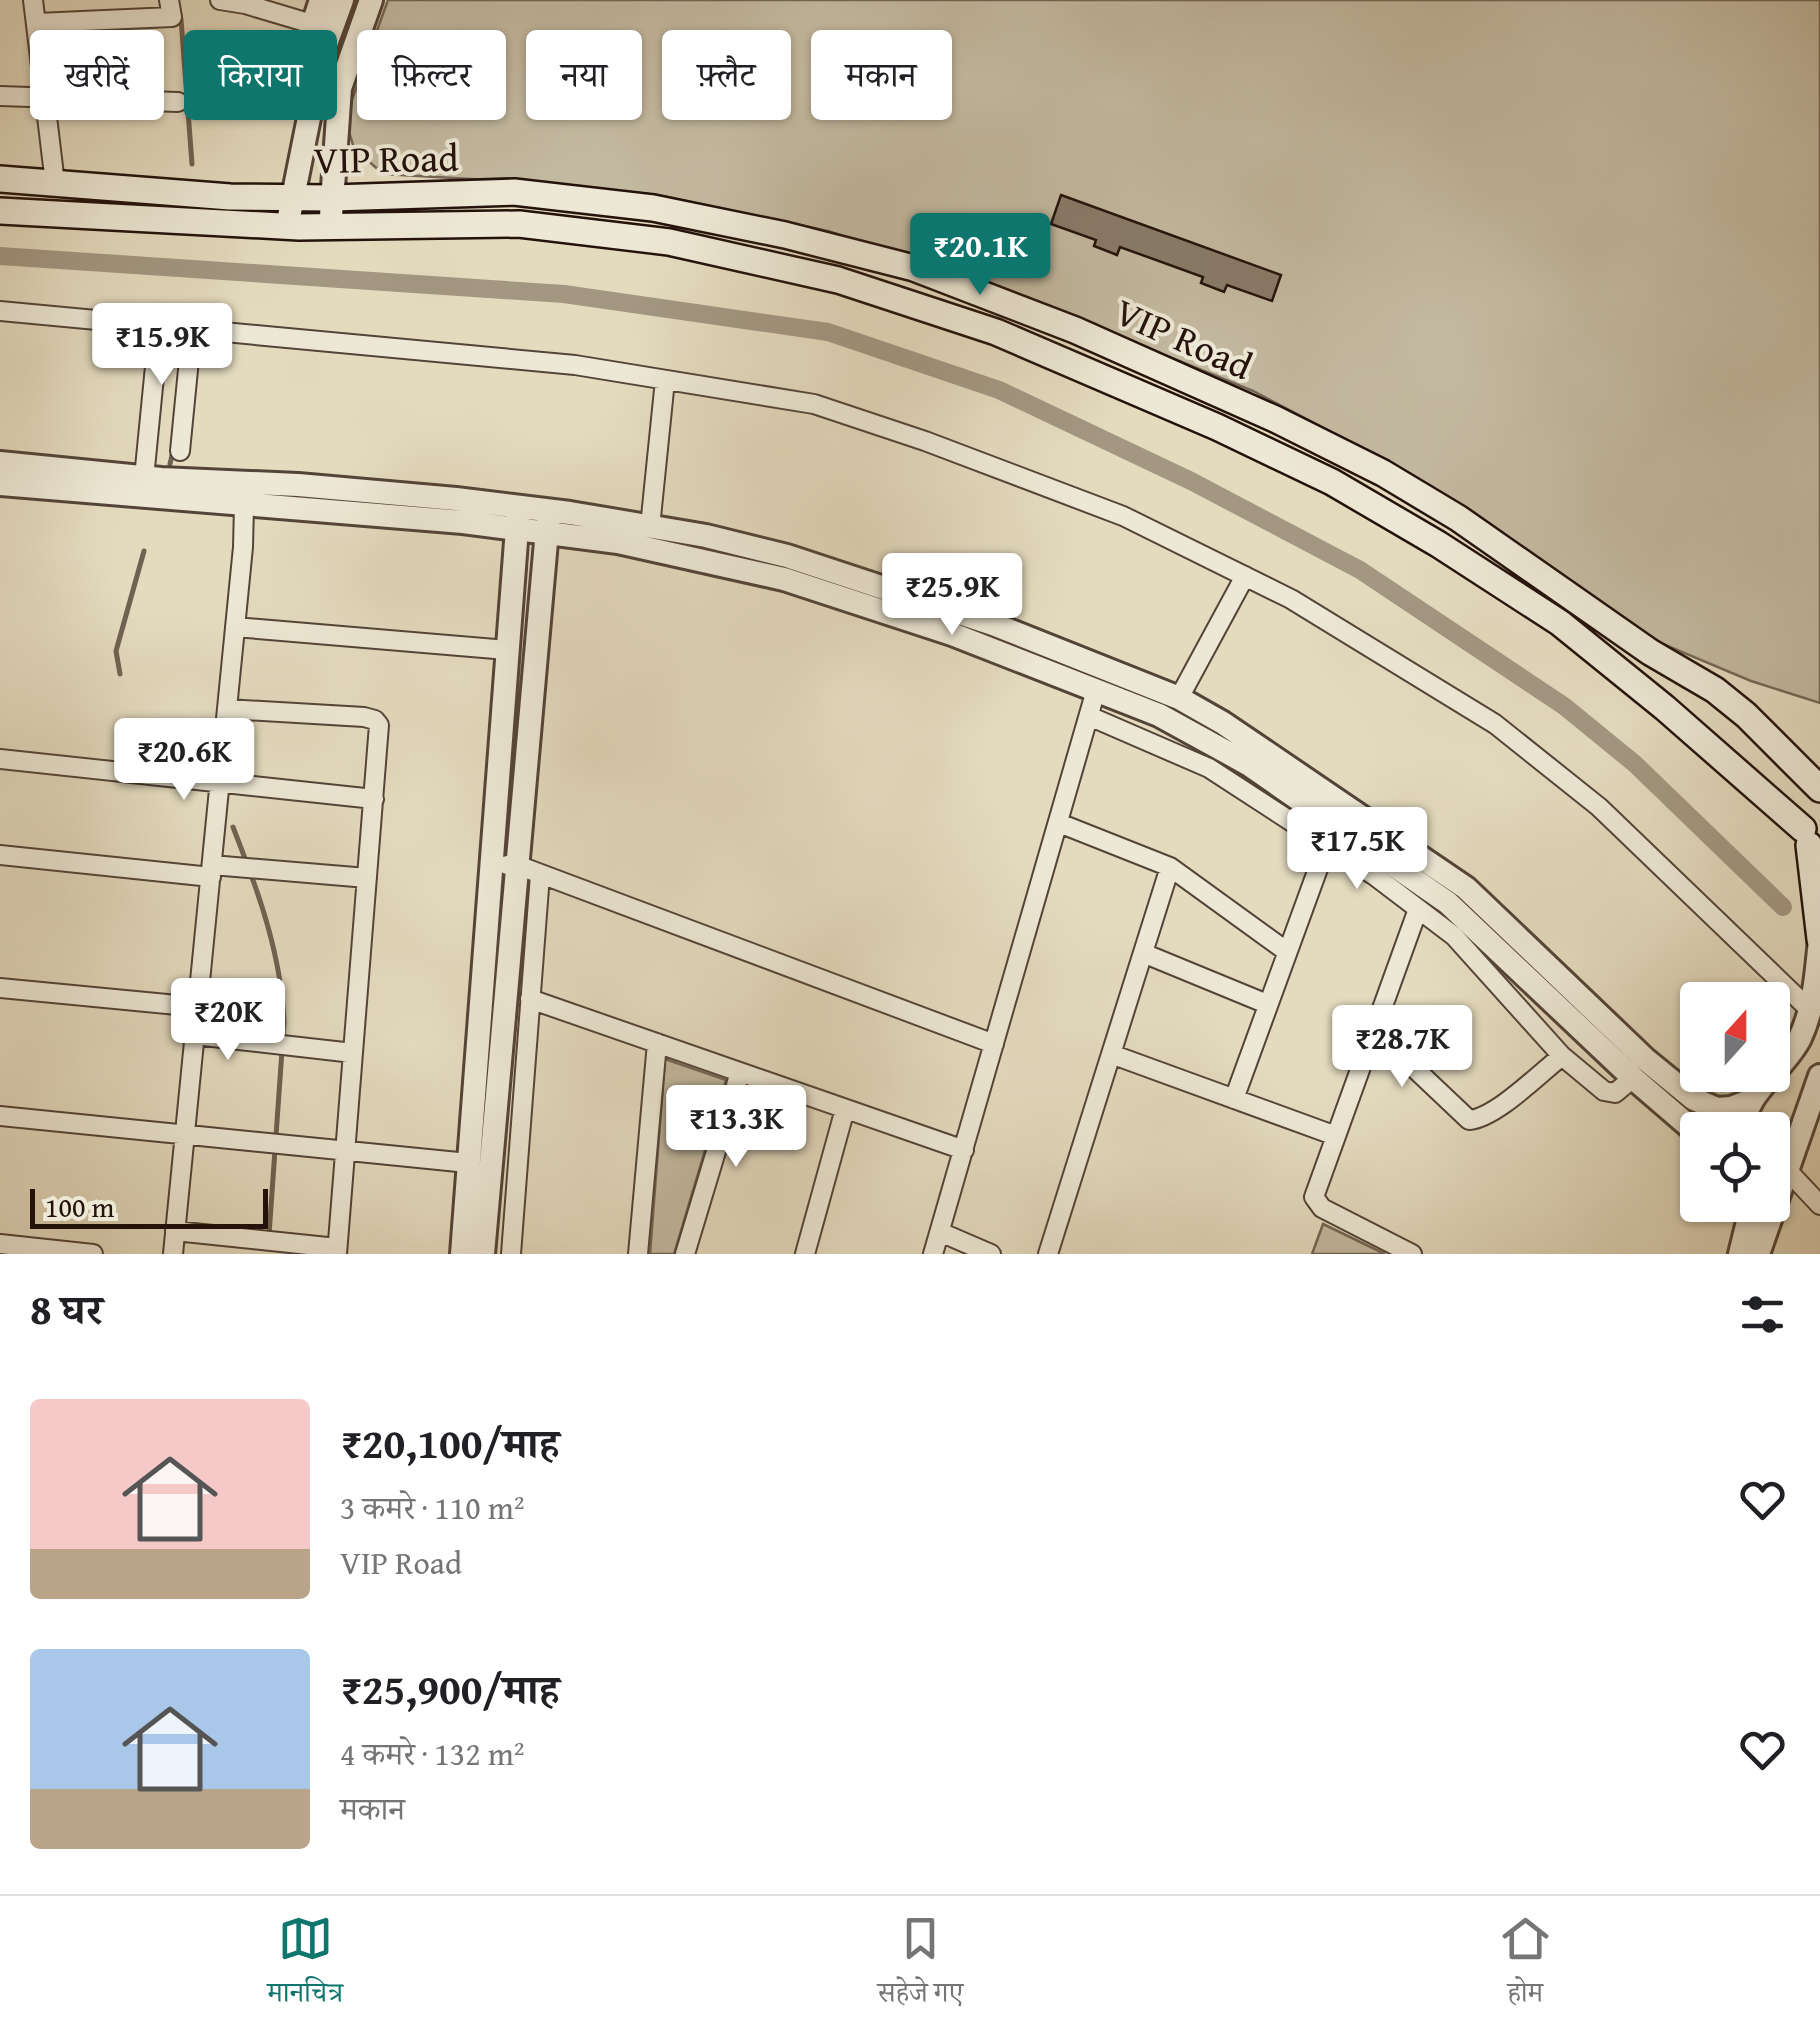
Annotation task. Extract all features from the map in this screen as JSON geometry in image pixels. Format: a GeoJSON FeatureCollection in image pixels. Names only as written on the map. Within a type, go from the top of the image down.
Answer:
{"type":"FeatureCollection","features":[{"type":"Feature","properties":{"kind":"main road","name":"VIP Road"},"geometry":{"type":"LineString","coordinates":[[0,175],[230,196],[333,198],[514,192],[653,208],[786,235],[914,268],[1075,330],[1275,419],[1383,473],[1458,518],[1650,652],[1715,690],[1820,788]]}},
{"type":"Feature","properties":{"kind":"main road","name":"VIP Road"},"geometry":{"type":"LineString","coordinates":[[0,211],[287,226],[518,224],[669,242],[838,280],[996,332],[1218,426],[1332,482],[1438,544],[1560,623],[1666,708],[1811,843]]}},
{"type":"Feature","properties":{"kind":"main road"},"geometry":{"type":"LineString","coordinates":[[1820,788],[1803,814],[1811,843],[1820,939]]}},
{"type":"Feature","properties":{"kind":"street"},"geometry":{"type":"LineString","coordinates":[[34,0],[38,30]]}},
{"type":"Feature","properties":{"kind":"street"},"geometry":{"type":"LineString","coordinates":[[37,23],[172,17],[169,0]]}},
{"type":"Feature","properties":{"kind":"street"},"geometry":{"type":"LineString","coordinates":[[220,0],[312,24]]}},
{"type":"Feature","properties":{"kind":"street"},"geometry":{"type":"LineString","coordinates":[[310,30],[321,0]]}},
{"type":"Feature","properties":{"kind":"street"},"geometry":{"type":"LineString","coordinates":[[332,30],[342,0]]}},
{"type":"Feature","properties":{"kind":"street"},"geometry":{"type":"LineString","coordinates":[[330,227],[340,88],[371,0]]}},
{"type":"Feature","properties":{"kind":"street"},"geometry":{"type":"LineString","coordinates":[[0,96],[30,97]]}},
{"type":"Feature","properties":{"kind":"street"},"geometry":{"type":"LineString","coordinates":[[164,102],[178,102]]}},
{"type":"Feature","properties":{"kind":"street"},"geometry":{"type":"LineString","coordinates":[[48,120],[54,175]]}},
{"type":"Feature","properties":{"kind":"street"},"geometry":{"type":"LineString","coordinates":[[287,226],[308,120]]}},
{"type":"Feature","properties":{"kind":"street","name":"VIP Road"},"geometry":{"type":"LineString","coordinates":[[0,175],[185,182],[230,196]]}},
{"type":"Feature","properties":{"kind":"street"},"geometry":{"type":"LineString","coordinates":[[0,311],[575,365],[814,404],[925,441],[1123,516],[1291,598],[1495,724],[1599,807],[1809,1009]]}},
{"type":"Feature","properties":{"kind":"street"},"geometry":{"type":"LineString","coordinates":[[144,478],[159,326]]}},
{"type":"Feature","properties":{"kind":"street"},"geometry":{"type":"LineString","coordinates":[[180,451],[192,329]]}},
{"type":"Feature","properties":{"kind":"street"},"geometry":{"type":"LineString","coordinates":[[650,527],[665,380]]}},
{"type":"Feature","properties":{"kind":"street"},"geometry":{"type":"LineString","coordinates":[[0,463],[144,478],[298,486],[548,522],[650,527],[706,536],[787,556],[994,624],[1179,698],[1223,723],[1466,888],[1645,1059],[1694,1100],[1717,1109],[1752,1100]]}},
{"type":"Feature","properties":{"kind":"street"},"geometry":{"type":"LineString","coordinates":[[0,484],[463,522],[517,518]]}},
{"type":"Feature","properties":{"kind":"street"},"geometry":{"type":"LineString","coordinates":[[173,1254],[236,627],[244,506]]}},
{"type":"Feature","properties":{"kind":"street"},"geometry":{"type":"LineString","coordinates":[[462,1254],[517,518]]}},
{"type":"Feature","properties":{"kind":"street"},"geometry":{"type":"LineString","coordinates":[[548,522],[618,542],[784,579],[952,634],[1159,716],[1248,764],[1448,903],[1680,1118]]}},
{"type":"Feature","properties":{"kind":"street"},"geometry":{"type":"LineString","coordinates":[[483,1254],[548,522]]}},
{"type":"Feature","properties":{"kind":"street"},"geometry":{"type":"LineString","coordinates":[[1179,698],[1245,576]]}},
{"type":"Feature","properties":{"kind":"street"},"geometry":{"type":"LineString","coordinates":[[236,627],[508,650]]}},
{"type":"Feature","properties":{"kind":"street"},"geometry":{"type":"LineString","coordinates":[[934,1254],[1096,690]]}},
{"type":"Feature","properties":{"kind":"street"},"geometry":{"type":"LineString","coordinates":[[176,1231],[337,1251],[379,725],[375,720],[227,709]]}},
{"type":"Feature","properties":{"kind":"street"},"geometry":{"type":"LineString","coordinates":[[1089,716],[1208,768],[1418,909],[1454,936],[1562,1056],[1604,1091],[1616,1093],[1633,1078]]}},
{"type":"Feature","properties":{"kind":"street"},"geometry":{"type":"LineString","coordinates":[[0,759],[374,799]]}},
{"type":"Feature","properties":{"kind":"street"},"geometry":{"type":"LineString","coordinates":[[1059,823],[1170,867],[1286,951]]}},
{"type":"Feature","properties":{"kind":"street"},"geometry":{"type":"LineString","coordinates":[[1234,1099],[1326,844]]}},
{"type":"Feature","properties":{"kind":"street"},"geometry":{"type":"LineString","coordinates":[[0,856],[211,871],[237,867],[367,878]]}},
{"type":"Feature","properties":{"kind":"street"},"geometry":{"type":"LineString","coordinates":[[491,865],[517,865],[994,1044]]}},
{"type":"Feature","properties":{"kind":"street"},"geometry":{"type":"LineString","coordinates":[[1048,1254],[1170,867]]}},
{"type":"Feature","properties":{"kind":"street"},"geometry":{"type":"LineString","coordinates":[[512,1254],[540,875]]}},
{"type":"Feature","properties":{"kind":"street"},"geometry":{"type":"LineString","coordinates":[[1412,1254],[1322,1208],[1314,1197],[1418,909]]}},
{"type":"Feature","properties":{"kind":"street"},"geometry":{"type":"LineString","coordinates":[[1747,1112],[1752,1100],[1776,1075],[1800,1038],[1815,989],[1820,939]]}},
{"type":"Feature","properties":{"kind":"street"},"geometry":{"type":"LineString","coordinates":[[1143,953],[1267,1004]]}},
{"type":"Feature","properties":{"kind":"street"},"geometry":{"type":"LineString","coordinates":[[0,988],[198,1007]]}},
{"type":"Feature","properties":{"kind":"street"},"geometry":{"type":"LineString","coordinates":[[530,999],[964,1150]]}},
{"type":"Feature","properties":{"kind":"street"},"geometry":{"type":"LineString","coordinates":[[1374,1030],[1469,1120],[1478,1120],[1562,1056]]}},
{"type":"Feature","properties":{"kind":"street"},"geometry":{"type":"LineString","coordinates":[[195,1035],[353,1053]]}},
{"type":"Feature","properties":{"kind":"street"},"geometry":{"type":"LineString","coordinates":[[638,1254],[657,1043]]}},
{"type":"Feature","properties":{"kind":"street"},"geometry":{"type":"LineString","coordinates":[[1111,1054],[1336,1136]]}},
{"type":"Feature","properties":{"kind":"street"},"geometry":{"type":"LineString","coordinates":[[686,1254],[740,1072]]}},
{"type":"Feature","properties":{"kind":"street"},"geometry":{"type":"LineString","coordinates":[[1790,1148],[1815,1099],[1820,1076]]}},
{"type":"Feature","properties":{"kind":"street"},"geometry":{"type":"LineString","coordinates":[[805,1254],[845,1108]]}},
{"type":"Feature","properties":{"kind":"street"},"geometry":{"type":"LineString","coordinates":[[0,1116],[468,1163]]}},
{"type":"Feature","properties":{"kind":"street"},"geometry":{"type":"LineString","coordinates":[[1790,1174],[1820,1205]]}},
{"type":"Feature","properties":{"kind":"street"},"geometry":{"type":"LineString","coordinates":[[1740,1254],[1748,1222]]}},
{"type":"Feature","properties":{"kind":"street"},"geometry":{"type":"LineString","coordinates":[[1758,1254],[1766,1222]]}},
{"type":"Feature","properties":{"kind":"street"},"geometry":{"type":"LineString","coordinates":[[940,1232],[991,1254]]}},
{"type":"Feature","properties":{"kind":"street"},"geometry":{"type":"LineString","coordinates":[[0,1244],[94,1254]]}},
{"type":"Feature","properties":{"kind":"shaded area"},"geometry":{"type":"Polygon","coordinates":[[[388,0],[1820,0],[1820,703],[1751,681],[1658,642],[1388,462],[1253,391],[1008,291],[828,231],[658,195],[383,174],[354,148],[345,119],[357,86],[357,120],[506,120],[506,30],[377,30],[388,0]]]}},
{"type":"Feature","properties":{"kind":"shaded area"},"geometry":{"type":"Polygon","coordinates":[[[665,1059],[726,1080],[674,1254],[650,1254],[665,1059]]]}},
{"type":"Feature","properties":{"kind":"shaded area"},"geometry":{"type":"Polygon","coordinates":[[[1323,1224],[1385,1254],[1312,1254],[1323,1224]]]}},
{"type":"Feature","properties":{"kind":"building"},"geometry":{"type":"Polygon","coordinates":[[[1061,195],[1281,275],[1272,301],[1227,285],[1224,292],[1201,283],[1203,277],[1120,247],[1117,255],[1094,246],[1096,240],[1051,224],[1061,195]]]}},
{"type":"Feature","properties":{"kind":"waterway"},"geometry":{"type":"LineString","coordinates":[[181,19],[192,164]]}},
{"type":"Feature","properties":{"kind":"waterway"},"geometry":{"type":"LineString","coordinates":[[0,256],[564,294],[828,332],[999,390],[1191,481],[1360,570],[1564,706],[1635,764],[1783,907]]}},
{"type":"Feature","properties":{"kind":"waterway"},"geometry":{"type":"LineString","coordinates":[[170,464],[173,451]]}},
{"type":"Feature","properties":{"kind":"waterway"},"geometry":{"type":"LineString","coordinates":[[120,674],[116,651],[144,551]]}},
{"type":"Feature","properties":{"kind":"waterway"},"geometry":{"type":"LineString","coordinates":[[233,827],[246,861]]}},
{"type":"Feature","properties":{"kind":"waterway"},"geometry":{"type":"LineString","coordinates":[[250,872],[273,946],[284,1022],[269,1235]]}}]}
